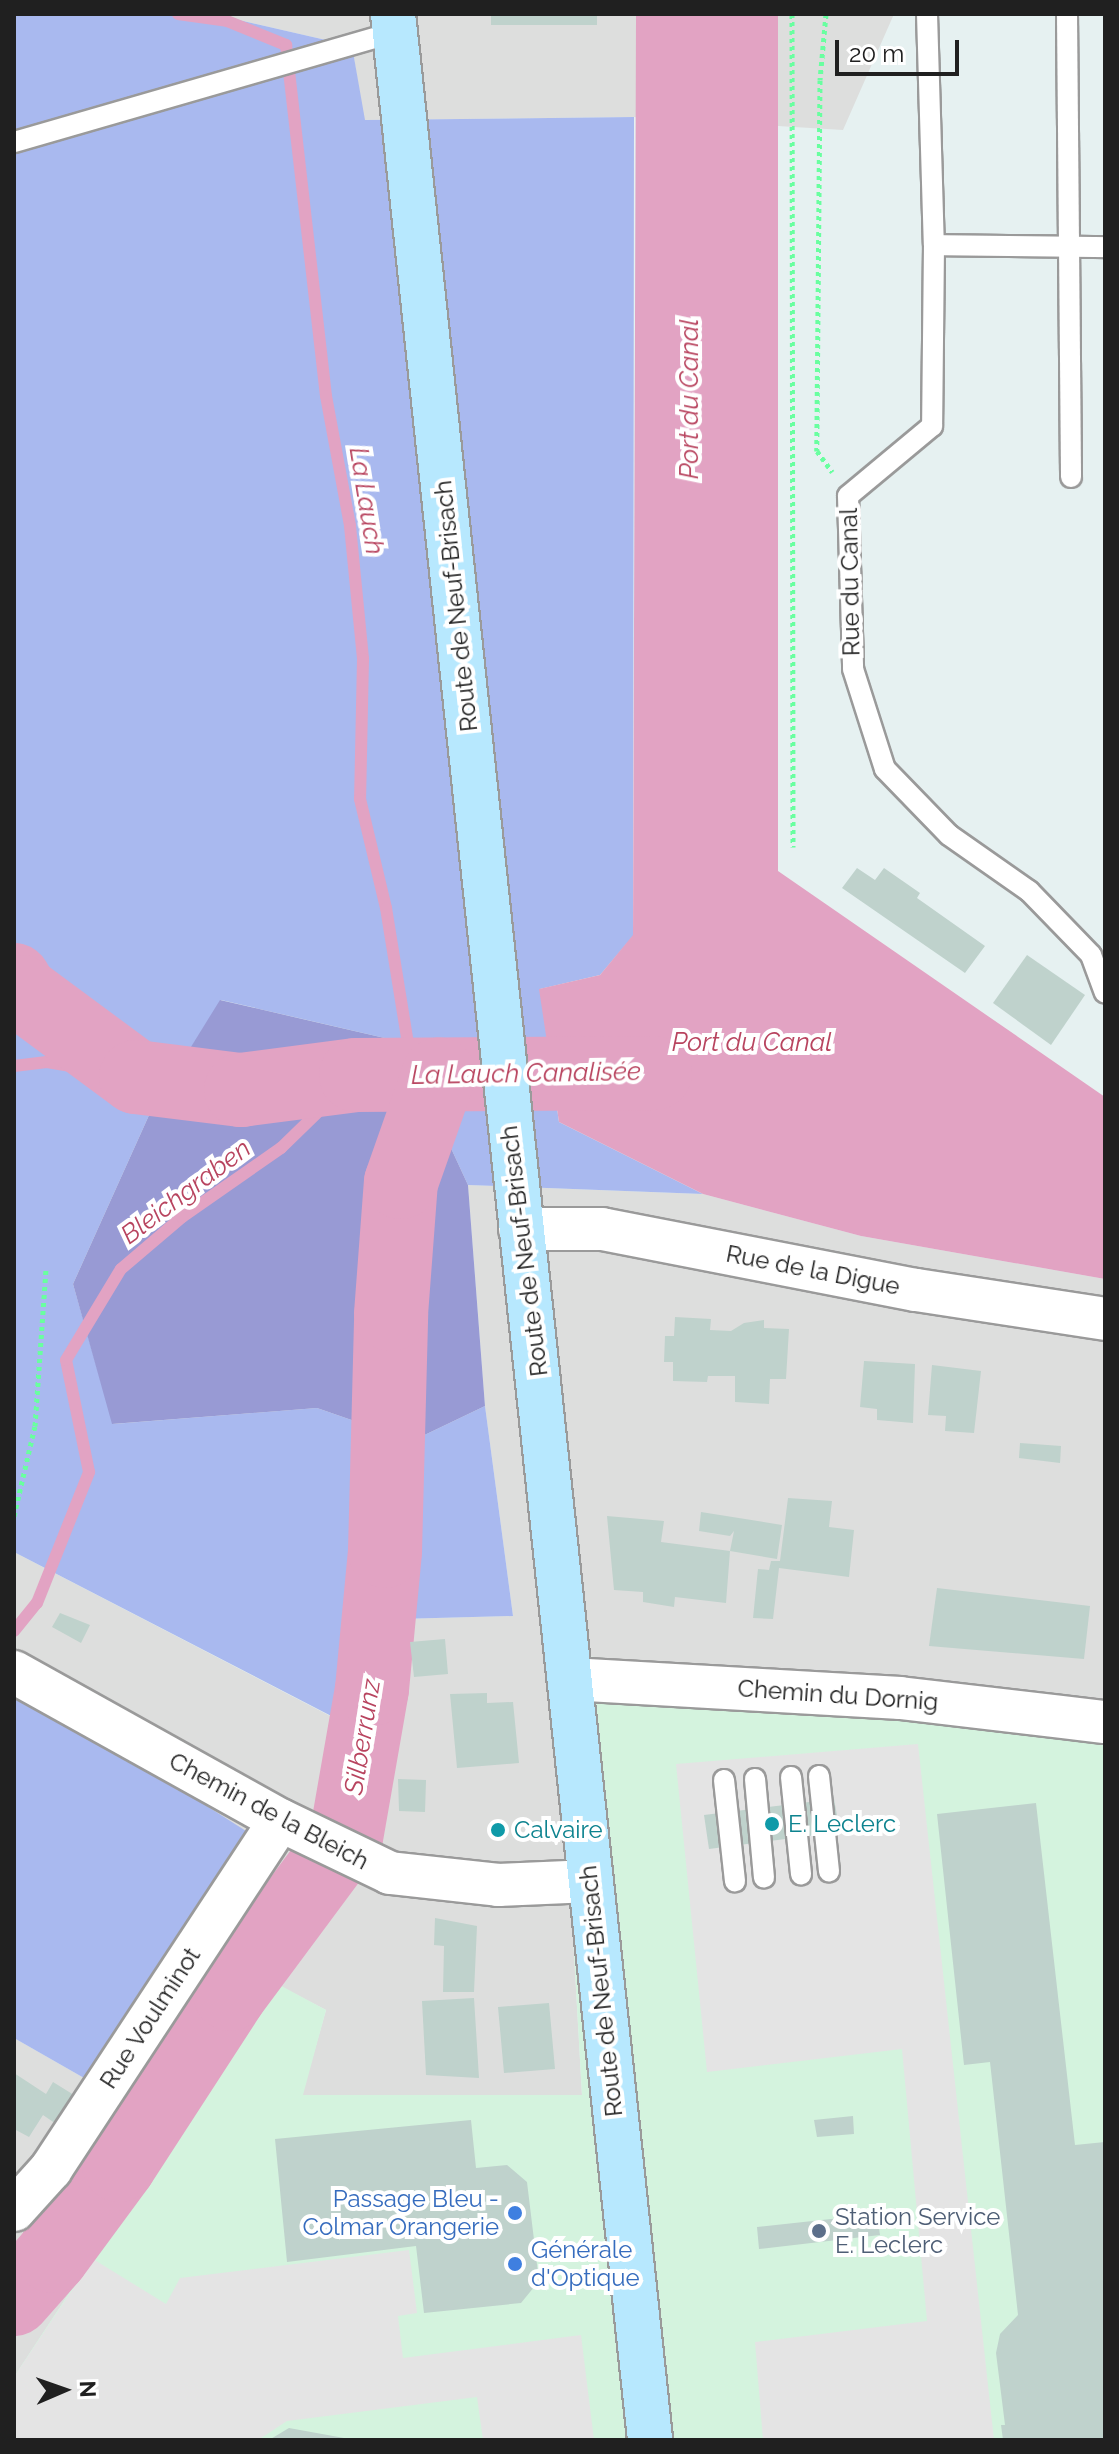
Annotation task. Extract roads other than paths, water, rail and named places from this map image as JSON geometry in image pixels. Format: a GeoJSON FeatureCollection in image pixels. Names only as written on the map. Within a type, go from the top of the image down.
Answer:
{"type":"FeatureCollection","features":[{"type":"Feature","properties":{"kind":"main road","name":"Route de Neuf-Brisach"},"geometry":{"type":"LineString","coordinates":[[394,23],[496,979],[513,1172],[543,1407],[650,2440]]}},
{"type":"Feature","properties":{"kind":"street","name":"Rue de la Digue"},"geometry":{"type":"LineString","coordinates":[[520,1229],[602,1229],[916,1290],[1105,1319]]}},
{"type":"Feature","properties":{"kind":"street","name":"Chemin de la Bleich"},"geometry":{"type":"LineString","coordinates":[[14,1672],[294,1827],[390,1873],[498,1885],[591,1881]]}},
{"type":"Feature","properties":{"kind":"street","name":"Chemin du Dornig"},"geometry":{"type":"LineString","coordinates":[[570,1679],[900,1698],[1105,1722]]}},
{"type":"Feature","properties":{"kind":"street","name":"Rue Voulminot"},"geometry":{"type":"LineString","coordinates":[[14,2210],[51,2169],[294,1827]]}},
{"type":"Feature","properties":{"kind":"lane","name":"Rue du Canal"},"geometry":{"type":"LineString","coordinates":[[927,14],[934,245],[932,426],[848,496],[853,669],[885,769],[949,835],[1029,891],[1091,955],[1105,993]]}},
{"type":"Feature","properties":{"kind":"lane"},"geometry":{"type":"LineString","coordinates":[[1067,14],[1071,477]]}},
{"type":"Feature","properties":{"kind":"lane"},"geometry":{"type":"LineString","coordinates":[[14,142],[394,23]]}},
{"type":"Feature","properties":{"kind":"lane"},"geometry":{"type":"LineString","coordinates":[[934,245],[1105,247]]}},
{"type":"Feature","properties":{"kind":"lane"},"geometry":{"type":"LineString","coordinates":[[819,1776],[829,1871]]}},
{"type":"Feature","properties":{"kind":"lane"},"geometry":{"type":"LineString","coordinates":[[791,1777],[801,1874]]}},
{"type":"Feature","properties":{"kind":"lane"},"geometry":{"type":"LineString","coordinates":[[755,1779],[764,1878]]}},
{"type":"Feature","properties":{"kind":"lane"},"geometry":{"type":"LineString","coordinates":[[724,1780],[735,1881]]}},
{"type":"Feature","properties":{"kind":"water","name":"Port du Canal"},"geometry":{"type":"Polygon","coordinates":[[[636,14],[778,14],[778,871],[1105,1097],[1105,1279],[861,1236],[703,1194],[559,1122],[539,989],[600,975],[633,935],[636,14]]]}},
{"type":"Feature","properties":{"kind":"waterway","name":"La Lauch"},"geometry":{"type":"LineString","coordinates":[[178,14],[227,21],[286,45],[326,396],[350,526],[363,659],[360,799],[386,908],[413,1075]]}},
{"type":"Feature","properties":{"kind":"waterway","name":"La Lauch Canalisée"},"geometry":{"type":"LineString","coordinates":[[14,980],[21,992],[136,1077],[241,1090],[356,1075],[655,1073]]}},
{"type":"Feature","properties":{"kind":"waterway"},"geometry":{"type":"LineString","coordinates":[[14,1066],[47,1062],[136,1077]]}},
{"type":"Feature","properties":{"kind":"waterway","name":"Silberrunz"},"geometry":{"type":"LineString","coordinates":[[14,2299],[52,2256],[119,2165],[230,1994],[346,1838],[372,1689],[385,1551],[391,1314],[401,1182],[439,1074]]}},
{"type":"Feature","properties":{"kind":"waterway","name":"Bleichgraben"},"geometry":{"type":"LineString","coordinates":[[14,1631],[37,1603],[89,1472],[66,1360],[121,1269],[182,1217],[281,1148],[356,1075]]}},
{"type":"Feature","properties":{"kind":"place","name":"E. Leclerc"},"geometry":{"type":"Point","coordinates":[772,1824]}},
{"type":"Feature","properties":{"kind":"place","name":"Calvaire"},"geometry":{"type":"Point","coordinates":[498,1830]}},
{"type":"Feature","properties":{"kind":"place","name":"Passage Bleu - Colmar Orangerie"},"geometry":{"type":"Point","coordinates":[515,2213]}},
{"type":"Feature","properties":{"kind":"place","name":"Station Service E. Leclerc"},"geometry":{"type":"Point","coordinates":[819,2231]}},
{"type":"Feature","properties":{"kind":"place","name":"Générale d'Optique"},"geometry":{"type":"Point","coordinates":[515,2264]}}]}
